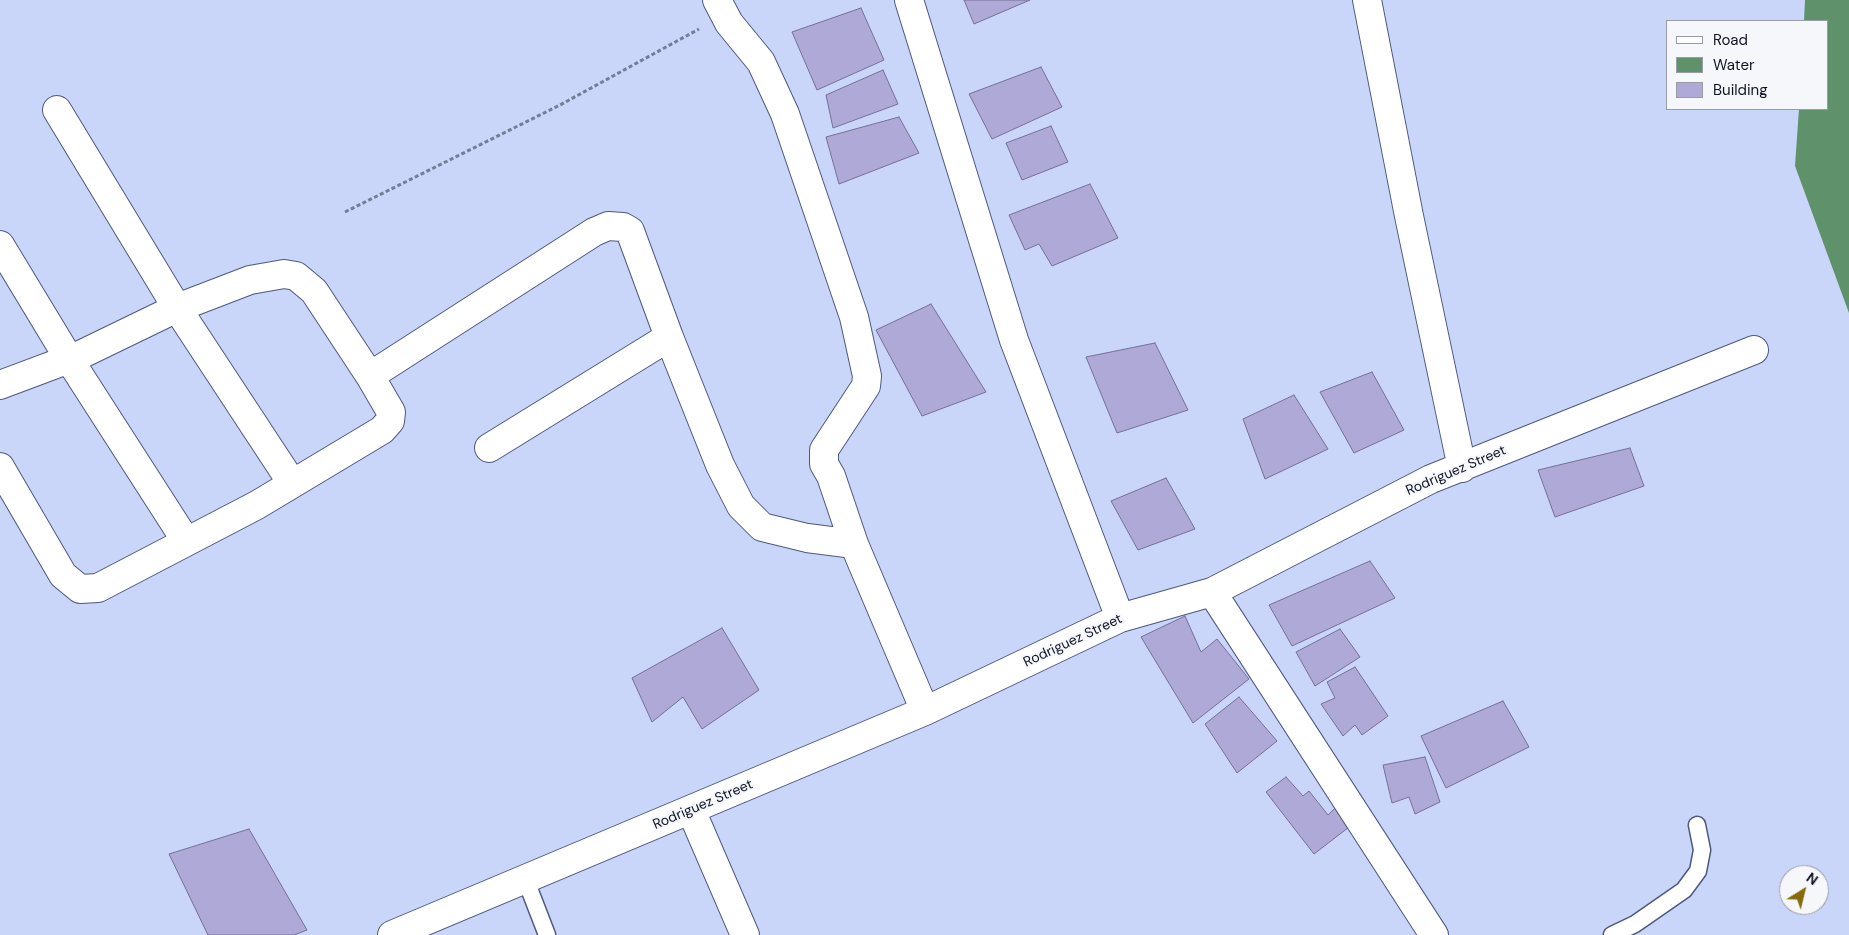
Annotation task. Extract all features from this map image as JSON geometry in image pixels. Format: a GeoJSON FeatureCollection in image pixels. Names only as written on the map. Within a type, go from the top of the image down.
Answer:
{"type":"FeatureCollection","features":[{"type":"Feature","properties":{"kind":"street"},"geometry":{"type":"LineString","coordinates":[[909,0],[1014,340],[1120,618]]}},
{"type":"Feature","properties":{"kind":"street"},"geometry":{"type":"LineString","coordinates":[[1367,0],[1409,216],[1462,468]]}},
{"type":"Feature","properties":{"kind":"street"},"geometry":{"type":"LineString","coordinates":[[720,8],[761,62],[785,114],[854,317],[863,352],[867,376],[866,386],[824,450],[824,464],[831,476],[854,544],[924,711]]}},
{"type":"Feature","properties":{"kind":"street"},"geometry":{"type":"LineString","coordinates":[[57,110],[177,308],[292,483]]}},
{"type":"Feature","properties":{"kind":"street"},"geometry":{"type":"LineString","coordinates":[[370,376],[594,232],[608,226],[623,227],[630,231],[669,337],[720,465],[741,506],[762,527],[807,538],[854,544]]}},
{"type":"Feature","properties":{"kind":"street"},"geometry":{"type":"LineString","coordinates":[[0,245],[69,360],[186,542]]}},
{"type":"Feature","properties":{"kind":"street"},"geometry":{"type":"LineString","coordinates":[[0,385],[69,360],[177,308],[250,280],[272,275],[296,276],[314,291],[370,376],[391,412],[390,422],[382,430],[257,505],[98,588],[80,589],[63,575],[0,467]]}},
{"type":"Feature","properties":{"kind":"street"},"geometry":{"type":"LineString","coordinates":[[489,448],[669,337]]}},
{"type":"Feature","properties":{"kind":"street","name":"Rodriguez Street"},"geometry":{"type":"LineString","coordinates":[[392,935],[924,711],[1120,618],[1212,592],[1431,479],[1754,350]]}},
{"type":"Feature","properties":{"kind":"street"},"geometry":{"type":"LineString","coordinates":[[1212,592],[1434,935]]}},
{"type":"Feature","properties":{"kind":"street"},"geometry":{"type":"LineString","coordinates":[[691,810],[745,935]]}},
{"type":"Feature","properties":{"kind":"lane"},"geometry":{"type":"LineString","coordinates":[[1612,935],[1635,924],[1684,890],[1698,871],[1702,850],[1697,825]]}},
{"type":"Feature","properties":{"kind":"lane"},"geometry":{"type":"LineString","coordinates":[[525,878],[547,935]]}},
{"type":"Feature","properties":{"kind":"path"},"geometry":{"type":"LineString","coordinates":[[345,212],[560,105],[720,8]]}},
{"type":"Feature","properties":{"kind":"water"},"geometry":{"type":"Polygon","coordinates":[[[1805,0],[1849,0],[1849,313],[1795,166],[1799,110],[1829,110],[1829,20],[1804,20],[1805,0]]]}},
{"type":"Feature","properties":{"kind":"building"},"geometry":{"type":"Polygon","coordinates":[[[964,0],[1030,0],[974,24],[964,0]]]}},
{"type":"Feature","properties":{"kind":"building"},"geometry":{"type":"Polygon","coordinates":[[[861,8],[884,60],[817,90],[792,32],[861,8]]]}},
{"type":"Feature","properties":{"kind":"building"},"geometry":{"type":"Polygon","coordinates":[[[1041,67],[1062,107],[992,139],[969,94],[1041,67]]]}},
{"type":"Feature","properties":{"kind":"building"},"geometry":{"type":"Polygon","coordinates":[[[883,70],[898,104],[833,128],[826,95],[883,70]]]}},
{"type":"Feature","properties":{"kind":"building"},"geometry":{"type":"Polygon","coordinates":[[[899,117],[919,153],[839,184],[826,137],[899,117]]]}},
{"type":"Feature","properties":{"kind":"building"},"geometry":{"type":"Polygon","coordinates":[[[1051,126],[1068,162],[1022,180],[1006,143],[1051,126]]]}},
{"type":"Feature","properties":{"kind":"building"},"geometry":{"type":"Polygon","coordinates":[[[1090,184],[1118,238],[1052,266],[1039,244],[1025,250],[1009,215],[1090,184]]]}},
{"type":"Feature","properties":{"kind":"building"},"geometry":{"type":"Polygon","coordinates":[[[931,304],[986,392],[922,416],[876,330],[931,304]]]}},
{"type":"Feature","properties":{"kind":"building"},"geometry":{"type":"Polygon","coordinates":[[[1155,343],[1188,410],[1117,433],[1086,357],[1155,343]]]}},
{"type":"Feature","properties":{"kind":"building"},"geometry":{"type":"Polygon","coordinates":[[[1372,372],[1404,430],[1354,453],[1320,392],[1372,372]]]}},
{"type":"Feature","properties":{"kind":"building"},"geometry":{"type":"Polygon","coordinates":[[[1294,395],[1328,449],[1265,479],[1243,419],[1294,395]]]}},
{"type":"Feature","properties":{"kind":"building"},"geometry":{"type":"Polygon","coordinates":[[[1630,448],[1644,486],[1555,517],[1538,470],[1630,448]]]}},
{"type":"Feature","properties":{"kind":"building"},"geometry":{"type":"Polygon","coordinates":[[[1166,478],[1195,529],[1138,550],[1111,501],[1166,478]]]}},
{"type":"Feature","properties":{"kind":"building"},"geometry":{"type":"Polygon","coordinates":[[[1370,561],[1395,598],[1292,646],[1269,605],[1370,561]]]}},
{"type":"Feature","properties":{"kind":"building"},"geometry":{"type":"Polygon","coordinates":[[[1185,616],[1201,652],[1217,639],[1249,679],[1193,723],[1141,637],[1185,616]]]}},
{"type":"Feature","properties":{"kind":"building"},"geometry":{"type":"Polygon","coordinates":[[[722,628],[759,690],[702,729],[683,697],[652,722],[632,678],[722,628]]]}},
{"type":"Feature","properties":{"kind":"building"},"geometry":{"type":"Polygon","coordinates":[[[1340,629],[1360,657],[1315,686],[1296,652],[1340,629]]]}},
{"type":"Feature","properties":{"kind":"building"},"geometry":{"type":"Polygon","coordinates":[[[1355,667],[1388,716],[1362,735],[1355,725],[1343,736],[1321,704],[1335,698],[1327,682],[1355,667]]]}},
{"type":"Feature","properties":{"kind":"building"},"geometry":{"type":"Polygon","coordinates":[[[1239,697],[1277,741],[1237,773],[1205,724],[1239,697]]]}},
{"type":"Feature","properties":{"kind":"building"},"geometry":{"type":"Polygon","coordinates":[[[1503,701],[1529,747],[1446,788],[1421,736],[1503,701]]]}},
{"type":"Feature","properties":{"kind":"building"},"geometry":{"type":"Polygon","coordinates":[[[1425,757],[1440,802],[1415,814],[1409,797],[1392,803],[1383,765],[1425,757]]]}},
{"type":"Feature","properties":{"kind":"building"},"geometry":{"type":"Polygon","coordinates":[[[1286,777],[1303,796],[1309,791],[1328,815],[1338,805],[1353,824],[1314,854],[1266,792],[1286,777]]]}},
{"type":"Feature","properties":{"kind":"building"},"geometry":{"type":"Polygon","coordinates":[[[249,829],[307,930],[294,935],[208,935],[169,854],[249,829]]]}}]}
